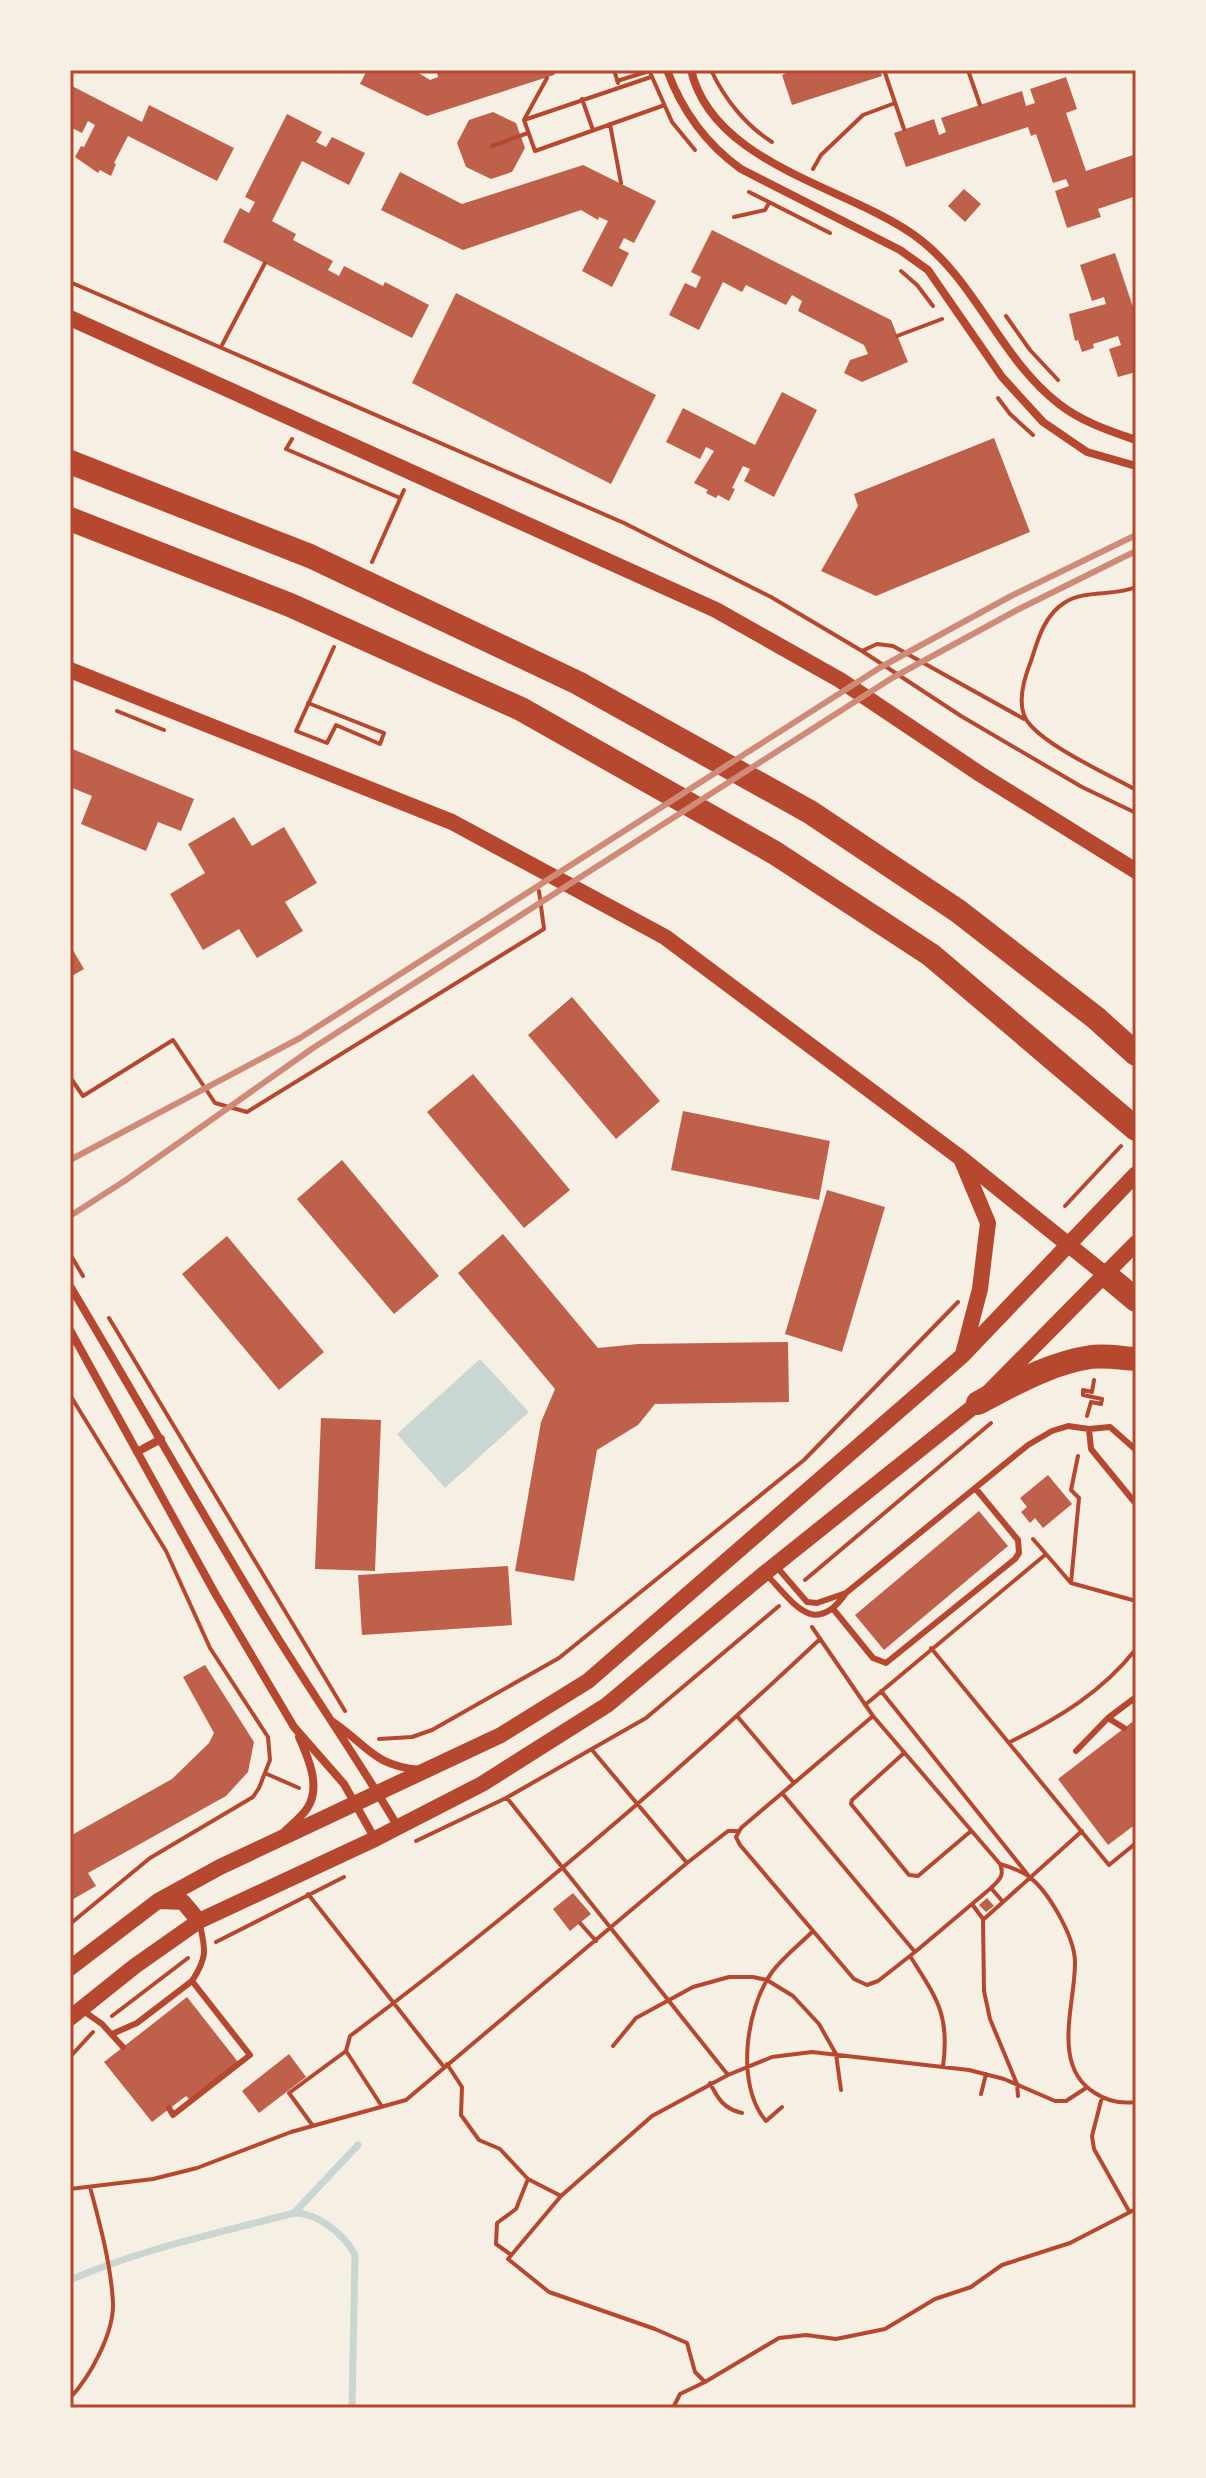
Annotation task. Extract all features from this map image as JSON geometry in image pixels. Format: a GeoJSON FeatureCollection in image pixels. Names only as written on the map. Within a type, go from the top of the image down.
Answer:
{"type":"FeatureCollection","features":[{"type":"Feature","properties":{"kind":"highway"},"geometry":{"type":"LineString","coordinates":[[70,462],[310,556],[578,683],[783,796],[958,911],[1096,1018],[1136,1054]]}},
{"type":"Feature","properties":{"kind":"highway"},"geometry":{"type":"LineString","coordinates":[[70,519],[290,605],[521,709],[761,845],[931,955],[1131,1135]]}},
{"type":"Feature","properties":{"kind":"highway"},"geometry":{"type":"LineString","coordinates":[[1106,1275],[1136,1300]]}},
{"type":"Feature","properties":{"kind":"highway"},"geometry":{"type":"LineString","coordinates":[[978,1403],[1063,1363],[1094,1357],[1136,1359]]}},
{"type":"Feature","properties":{"kind":"main road"},"geometry":{"type":"LineString","coordinates":[[70,318],[716,610],[840,680],[980,774],[1136,871]]}},
{"type":"Feature","properties":{"kind":"main road"},"geometry":{"type":"LineString","coordinates":[[70,670],[452,822],[665,937],[962,1159],[1106,1275]]}},
{"type":"Feature","properties":{"kind":"main road"},"geometry":{"type":"LineString","coordinates":[[962,1159],[988,1223],[980,1289],[962,1356]]}},
{"type":"Feature","properties":{"kind":"main road"},"geometry":{"type":"LineString","coordinates":[[73,1960],[158,1901],[220,1867],[501,1735],[588,1681],[962,1356],[1136,1174]]}},
{"type":"Feature","properties":{"kind":"main road"},"geometry":{"type":"LineString","coordinates":[[75,2013],[199,1921],[398,1828],[482,1784],[607,1705],[770,1569],[978,1403],[1136,1243]]}},
{"type":"Feature","properties":{"kind":"main road"},"geometry":{"type":"LineString","coordinates":[[158,1901],[183,1902],[199,1921]]}},
{"type":"Feature","properties":{"kind":"street"},"geometry":{"type":"LineString","coordinates":[[667,70],[691,120],[726,159],[900,250],[928,270],[1002,377],[1043,422],[1087,452],[1136,466]]}},
{"type":"Feature","properties":{"kind":"street"},"geometry":{"type":"LineString","coordinates":[[691,70],[706,106],[721,124],[768,159],[911,232],[941,256],[1018,362],[1059,404],[1096,426],[1136,440]]}},
{"type":"Feature","properties":{"kind":"street"},"geometry":{"type":"LineString","coordinates":[[70,1286],[267,1621],[398,1828]]}},
{"type":"Feature","properties":{"kind":"street"},"geometry":{"type":"LineString","coordinates":[[70,1330],[216,1595],[294,1727],[312,1766],[309,1807],[273,1843]]}},
{"type":"Feature","properties":{"kind":"street"},"geometry":{"type":"LineString","coordinates":[[137,1452],[161,1439]]}},
{"type":"Feature","properties":{"kind":"street"},"geometry":{"type":"LineString","coordinates":[[329,1720],[374,1757],[397,1768],[425,1771]]}},
{"type":"Feature","properties":{"kind":"street"},"geometry":{"type":"LineString","coordinates":[[294,1727],[344,1784],[375,1839]]}},
{"type":"Feature","properties":{"kind":"lane"},"geometry":{"type":"LineString","coordinates":[[770,1569],[802,1610],[824,1616],[834,1610],[846,1593],[1040,1438],[1068,1426],[1110,1427],[1136,1450]]}},
{"type":"Feature","properties":{"kind":"lane"},"geometry":{"type":"LineString","coordinates":[[1087,1428],[1091,1449],[1136,1504]]}},
{"type":"Feature","properties":{"kind":"lane"},"geometry":{"type":"LineString","coordinates":[[834,1610],[873,1658],[886,1663],[1015,1559],[1019,1553],[1018,1540],[976,1489]]}},
{"type":"Feature","properties":{"kind":"lane"},"geometry":{"type":"LineString","coordinates":[[770,1569],[807,1602],[817,1603],[846,1593]]}},
{"type":"Feature","properties":{"kind":"lane"},"geometry":{"type":"LineString","coordinates":[[1076,1751],[1108,1718],[1136,1697]]}},
{"type":"Feature","properties":{"kind":"lane"},"geometry":{"type":"LineString","coordinates":[[1108,1718],[1124,1728]]}},
{"type":"Feature","properties":{"kind":"lane"},"geometry":{"type":"LineString","coordinates":[[112,2034],[137,2023],[192,1981],[203,1963],[205,1947],[199,1921]]}},
{"type":"Feature","properties":{"kind":"lane"},"geometry":{"type":"LineString","coordinates":[[169,2108],[173,2115],[250,2055],[192,1981]]}},
{"type":"Feature","properties":{"kind":"lane"},"geometry":{"type":"LineString","coordinates":[[75,2013],[102,2024],[123,2047]]}},
{"type":"Feature","properties":{"kind":"path"},"geometry":{"type":"LineString","coordinates":[[614,70],[618,84]]}},
{"type":"Feature","properties":{"kind":"path"},"geometry":{"type":"LineString","coordinates":[[524,120],[649,70],[672,122],[699,154]]}},
{"type":"Feature","properties":{"kind":"path"},"geometry":{"type":"LineString","coordinates":[[884,70],[904,129]]}},
{"type":"Feature","properties":{"kind":"path"},"geometry":{"type":"LineString","coordinates":[[968,70],[980,105]]}},
{"type":"Feature","properties":{"kind":"path"},"geometry":{"type":"LineString","coordinates":[[618,84],[651,77]]}},
{"type":"Feature","properties":{"kind":"path"},"geometry":{"type":"LineString","coordinates":[[547,78],[524,120],[535,151],[662,105]]}},
{"type":"Feature","properties":{"kind":"path"},"geometry":{"type":"LineString","coordinates":[[582,99],[593,130]]}},
{"type":"Feature","properties":{"kind":"path"},"geometry":{"type":"LineString","coordinates":[[815,166],[821,155],[866,113],[895,103]]}},
{"type":"Feature","properties":{"kind":"path"},"geometry":{"type":"LineString","coordinates":[[610,124],[621,183]]}},
{"type":"Feature","properties":{"kind":"path"},"geometry":{"type":"LineString","coordinates":[[492,146],[528,133]]}},
{"type":"Feature","properties":{"kind":"path"},"geometry":{"type":"LineString","coordinates":[[747,190],[841,239]]}},
{"type":"Feature","properties":{"kind":"path"},"geometry":{"type":"LineString","coordinates":[[734,217],[765,210],[769,203]]}},
{"type":"Feature","properties":{"kind":"path"},"geometry":{"type":"LineString","coordinates":[[221,347],[265,263]]}},
{"type":"Feature","properties":{"kind":"path"},"geometry":{"type":"LineString","coordinates":[[897,336],[942,319],[917,285],[899,270]]}},
{"type":"Feature","properties":{"kind":"path"},"geometry":{"type":"LineString","coordinates":[[70,282],[624,523],[771,597],[862,651],[961,716],[1082,787],[1136,813]]}},
{"type":"Feature","properties":{"kind":"path"},"geometry":{"type":"LineString","coordinates":[[995,394],[1010,414],[1037,438]]}},
{"type":"Feature","properties":{"kind":"path"},"geometry":{"type":"LineString","coordinates":[[303,445],[291,439],[286,449],[400,498]]}},
{"type":"Feature","properties":{"kind":"path"},"geometry":{"type":"LineString","coordinates":[[370,567],[409,480]]}},
{"type":"Feature","properties":{"kind":"path"},"geometry":{"type":"LineString","coordinates":[[1136,587],[1120,593],[1082,595],[1056,610],[1039,634],[1020,690],[1022,712],[1039,735],[1136,790]]}},
{"type":"Feature","properties":{"kind":"path"},"geometry":{"type":"LineString","coordinates":[[308,703],[384,733],[380,744],[336,725],[327,743],[296,731],[308,703],[339,635]]}},
{"type":"Feature","properties":{"kind":"path"},"geometry":{"type":"LineString","coordinates":[[862,651],[877,644],[893,646],[1026,720]]}},
{"type":"Feature","properties":{"kind":"path"},"geometry":{"type":"LineString","coordinates":[[70,1077],[83,1096],[173,1040],[215,1103],[247,1112],[544,929],[540,891],[529,885]]}},
{"type":"Feature","properties":{"kind":"path"},"geometry":{"type":"LineString","coordinates":[[1065,1206],[1131,1135]]}},
{"type":"Feature","properties":{"kind":"path"},"geometry":{"type":"LineString","coordinates":[[70,1254],[85,1279]]}},
{"type":"Feature","properties":{"kind":"path"},"geometry":{"type":"LineString","coordinates":[[379,1739],[412,1737],[432,1730],[559,1658],[804,1460],[922,1336],[964,1297]]}},
{"type":"Feature","properties":{"kind":"path"},"geometry":{"type":"LineString","coordinates":[[107,1315],[352,1722]]}},
{"type":"Feature","properties":{"kind":"path"},"geometry":{"type":"LineString","coordinates":[[1094,1377],[1092,1392],[1083,1390],[1083,1395],[1102,1399],[1101,1404],[1091,1402],[1071,1490],[1079,1498],[1071,1583],[1136,1601]]}},
{"type":"Feature","properties":{"kind":"path"},"geometry":{"type":"LineString","coordinates":[[70,1395],[166,1551],[210,1648],[268,1737],[271,1750],[266,1774],[253,1797],[150,1858],[70,1924]]}},
{"type":"Feature","properties":{"kind":"path"},"geometry":{"type":"LineString","coordinates":[[865,1705],[1045,1555]]}},
{"type":"Feature","properties":{"kind":"path"},"geometry":{"type":"LineString","coordinates":[[313,2126],[288,2092],[346,2051],[350,2036],[395,2005],[561,1868],[737,1716],[819,1640],[873,1716],[1000,1864],[1029,1876]]}},
{"type":"Feature","properties":{"kind":"path"},"geometry":{"type":"LineString","coordinates":[[931,1648],[1109,1865],[1136,1843]]}},
{"type":"Feature","properties":{"kind":"path"},"geometry":{"type":"LineString","coordinates":[[1010,1742],[1054,1721],[1083,1700],[1111,1678],[1136,1649]]}},
{"type":"Feature","properties":{"kind":"path"},"geometry":{"type":"LineString","coordinates":[[881,1691],[1050,1901],[1073,1947],[1075,1961],[1069,2039],[1073,2067],[1086,2088],[1119,2103],[1136,2102]]}},
{"type":"Feature","properties":{"kind":"path"},"geometry":{"type":"LineString","coordinates":[[737,1716],[794,1783]]}},
{"type":"Feature","properties":{"kind":"path"},"geometry":{"type":"LineString","coordinates":[[70,2189],[153,2179],[197,2168],[313,2126],[406,2100],[687,1863],[728,1831],[738,1831],[873,1716]]}},
{"type":"Feature","properties":{"kind":"path"},"geometry":{"type":"LineString","coordinates":[[592,1750],[687,1863]]}},
{"type":"Feature","properties":{"kind":"path"},"geometry":{"type":"LineString","coordinates":[[904,1753],[851,1804],[909,1875],[918,1876],[971,1831]]}},
{"type":"Feature","properties":{"kind":"path"},"geometry":{"type":"LineString","coordinates":[[782,1793],[915,1952]]}},
{"type":"Feature","properties":{"kind":"path"},"geometry":{"type":"LineString","coordinates":[[506,1798],[728,2075]]}},
{"type":"Feature","properties":{"kind":"path"},"geometry":{"type":"LineString","coordinates":[[738,1831],[738,1842],[812,1932],[854,1979],[865,1985],[878,1981],[991,1888],[1002,1878],[1000,1864]]}},
{"type":"Feature","properties":{"kind":"path"},"geometry":{"type":"LineString","coordinates":[[983,1919],[1082,1831]]}},
{"type":"Feature","properties":{"kind":"path"},"geometry":{"type":"LineString","coordinates":[[991,1888],[1003,1902]]}},
{"type":"Feature","properties":{"kind":"path"},"geometry":{"type":"LineString","coordinates":[[308,1894],[462,2087],[461,2115],[479,2140],[500,2149],[528,2179],[561,2196]]}},
{"type":"Feature","properties":{"kind":"path"},"geometry":{"type":"LineString","coordinates":[[972,1904],[983,1919],[986,2005],[1017,2084],[1018,2096]]}},
{"type":"Feature","properties":{"kind":"path"},"geometry":{"type":"LineString","coordinates":[[580,1923],[596,1941]]}},
{"type":"Feature","properties":{"kind":"path"},"geometry":{"type":"LineString","coordinates":[[782,2107],[766,2121],[759,2113],[748,2066],[750,2026],[758,1996],[767,1980],[812,1932]]}},
{"type":"Feature","properties":{"kind":"path"},"geometry":{"type":"LineString","coordinates":[[910,1956],[941,2010],[946,2028],[943,2067]]}},
{"type":"Feature","properties":{"kind":"path"},"geometry":{"type":"LineString","coordinates":[[613,2046],[636,2018],[716,1979],[738,1976],[767,1980],[793,1996],[808,2010],[830,2041],[836,2054],[841,2090]]}},
{"type":"Feature","properties":{"kind":"path"},"geometry":{"type":"LineString","coordinates":[[346,2051],[382,2106]]}},
{"type":"Feature","properties":{"kind":"path"},"geometry":{"type":"LineString","coordinates":[[705,2382],[695,2372],[687,2343],[655,2329],[559,2299],[508,2259],[561,2196],[652,2116],[710,2083],[748,2066],[772,2057],[812,2052],[986,2074],[1055,2101],[1066,2101],[1086,2088]]}},
{"type":"Feature","properties":{"kind":"path"},"geometry":{"type":"LineString","coordinates":[[981,2094],[986,2074]]}},
{"type":"Feature","properties":{"kind":"path"},"geometry":{"type":"LineString","coordinates":[[710,2083],[716,2097],[725,2106],[742,2113]]}},
{"type":"Feature","properties":{"kind":"path"},"geometry":{"type":"LineString","coordinates":[[1102,2097],[1092,2136],[1094,2149],[1129,2211]]}},
{"type":"Feature","properties":{"kind":"path"},"geometry":{"type":"LineString","coordinates":[[510,2254],[496,2244],[497,2223],[516,2209],[528,2179]]}},
{"type":"Feature","properties":{"kind":"path"},"geometry":{"type":"LineString","coordinates":[[70,2398],[101,2353],[113,2306],[99,2220],[90,2187]]}},
{"type":"Feature","properties":{"kind":"path"},"geometry":{"type":"LineString","coordinates":[[673,2408],[680,2394],[779,2338],[806,2335],[836,2339],[885,2329],[935,2299],[971,2287],[1002,2265],[1070,2243],[1136,2209]]}},
{"type":"Feature","properties":{"kind":"shaded area"},"geometry":{"type":"Polygon","coordinates":[[[480,1359],[529,1412],[445,1488],[397,1434],[480,1359]]]}},
{"type":"Feature","properties":{"kind":"building"},"geometry":{"type":"Polygon","coordinates":[[[367,70],[414,70],[430,80],[438,77],[437,72],[442,70],[557,70],[554,75],[427,116],[360,84],[367,70]]]}},
{"type":"Feature","properties":{"kind":"building"},"geometry":{"type":"Polygon","coordinates":[[[793,70],[880,70],[882,76],[792,105],[782,75],[793,70]]]}},
{"type":"Feature","properties":{"kind":"building"},"geometry":{"type":"Polygon","coordinates":[[[1066,77],[1077,109],[1066,113],[1086,171],[1136,154],[1136,196],[1098,209],[1101,217],[1067,228],[1055,191],[1069,186],[1066,179],[1053,183],[1036,134],[1031,136],[1028,127],[906,167],[894,133],[934,119],[939,135],[946,132],[941,118],[1022,91],[1026,106],[1035,103],[1030,89],[1066,77]]]}},
{"type":"Feature","properties":{"kind":"building"},"geometry":{"type":"Polygon","coordinates":[[[70,85],[142,122],[149,105],[234,148],[217,181],[128,136],[111,176],[100,170],[98,173],[75,157],[95,125],[88,121],[82,133],[70,127],[70,85]]]}},
{"type":"Feature","properties":{"kind":"building"},"geometry":{"type":"Polygon","coordinates":[[[493,112],[516,123],[525,148],[512,172],[491,179],[466,167],[457,143],[469,120],[493,112]]]}},
{"type":"Feature","properties":{"kind":"building"},"geometry":{"type":"Polygon","coordinates":[[[287,114],[322,132],[316,142],[326,147],[332,137],[365,153],[349,185],[302,161],[272,221],[296,234],[293,240],[333,261],[328,270],[339,276],[344,266],[383,286],[385,282],[429,305],[412,338],[223,242],[240,208],[249,213],[255,202],[245,197],[287,114]]]}},
{"type":"Feature","properties":{"kind":"building"},"geometry":{"type":"Polygon","coordinates":[[[583,165],[656,201],[634,243],[624,238],[619,248],[629,253],[612,287],[582,271],[608,221],[599,217],[598,220],[581,210],[463,250],[381,210],[400,172],[462,204],[583,165]]]}},
{"type":"Feature","properties":{"kind":"building"},"geometry":{"type":"Polygon","coordinates":[[[964,189],[981,204],[965,222],[948,206],[964,189]]]}},
{"type":"Feature","properties":{"kind":"building"},"geometry":{"type":"Polygon","coordinates":[[[712,230],[891,320],[908,362],[862,382],[844,373],[850,360],[868,354],[864,345],[798,311],[802,301],[792,295],[786,305],[746,285],[742,292],[723,282],[699,330],[669,315],[685,283],[696,288],[701,277],[691,272],[712,230]]]}},
{"type":"Feature","properties":{"kind":"building"},"geometry":{"type":"Polygon","coordinates":[[[1115,253],[1136,316],[1136,372],[1118,377],[1109,349],[1121,345],[1118,336],[1093,344],[1094,348],[1082,352],[1078,340],[1075,341],[1069,314],[1106,304],[1104,297],[1092,301],[1080,265],[1115,253]]]}},
{"type":"Feature","properties":{"kind":"building"},"geometry":{"type":"Polygon","coordinates":[[[456,293],[656,395],[611,484],[412,383],[456,293]]]}},
{"type":"Feature","properties":{"kind":"building"},"geometry":{"type":"Polygon","coordinates":[[[782,392],[817,410],[774,497],[744,481],[750,469],[743,466],[729,501],[706,493],[708,490],[694,483],[714,451],[706,447],[700,459],[666,442],[683,408],[755,445],[782,392]]]}},
{"type":"Feature","properties":{"kind":"building"},"geometry":{"type":"Polygon","coordinates":[[[994,438],[1030,532],[876,596],[821,571],[858,506],[854,494],[994,438]]]}},
{"type":"Feature","properties":{"kind":"building"},"geometry":{"type":"Polygon","coordinates":[[[70,748],[194,799],[181,831],[158,822],[146,851],[81,824],[92,796],[70,787],[70,748]]]}},
{"type":"Feature","properties":{"kind":"building"},"geometry":{"type":"Polygon","coordinates":[[[234,817],[252,846],[284,827],[317,883],[285,902],[303,931],[257,958],[239,929],[203,950],[170,894],[205,873],[188,844],[234,817]]]}},
{"type":"Feature","properties":{"kind":"building"},"geometry":{"type":"Polygon","coordinates":[[[70,945],[84,969],[70,977],[70,945]]]}},
{"type":"Feature","properties":{"kind":"building"},"geometry":{"type":"Polygon","coordinates":[[[572,997],[660,1101],[616,1139],[528,1035],[572,997]]]}},
{"type":"Feature","properties":{"kind":"building"},"geometry":{"type":"Polygon","coordinates":[[[473,1074],[570,1190],[524,1228],[427,1112],[473,1074]]]}},
{"type":"Feature","properties":{"kind":"building"},"geometry":{"type":"Polygon","coordinates":[[[683,1111],[830,1141],[819,1200],[671,1170],[683,1111]]]}},
{"type":"Feature","properties":{"kind":"building"},"geometry":{"type":"Polygon","coordinates":[[[342,1160],[439,1276],[394,1314],[297,1199],[342,1160]]]}},
{"type":"Feature","properties":{"kind":"building"},"geometry":{"type":"Polygon","coordinates":[[[827,1190],[885,1207],[842,1352],[785,1334],[827,1190]]]}},
{"type":"Feature","properties":{"kind":"building"},"geometry":{"type":"Polygon","coordinates":[[[503,1234],[598,1348],[638,1344],[788,1342],[789,1402],[655,1404],[638,1425],[597,1450],[574,1581],[515,1571],[541,1422],[555,1389],[458,1273],[503,1234]]]}},
{"type":"Feature","properties":{"kind":"building"},"geometry":{"type":"Polygon","coordinates":[[[227,1236],[324,1352],[279,1390],[182,1274],[227,1236]]]}},
{"type":"Feature","properties":{"kind":"building"},"geometry":{"type":"Polygon","coordinates":[[[321,1418],[381,1420],[375,1571],[315,1569],[321,1418]]]}},
{"type":"Feature","properties":{"kind":"building"},"geometry":{"type":"Polygon","coordinates":[[[1048,1475],[1072,1504],[1043,1528],[1035,1518],[1030,1523],[1021,1512],[1027,1507],[1020,1498],[1048,1475]]]}},
{"type":"Feature","properties":{"kind":"building"},"geometry":{"type":"Polygon","coordinates":[[[979,1511],[1008,1546],[884,1650],[855,1615],[979,1511]]]}},
{"type":"Feature","properties":{"kind":"building"},"geometry":{"type":"Polygon","coordinates":[[[508,1566],[512,1625],[362,1635],[358,1575],[508,1566]]]}},
{"type":"Feature","properties":{"kind":"building"},"geometry":{"type":"Polygon","coordinates":[[[205,1665],[254,1742],[248,1772],[226,1796],[88,1873],[96,1886],[70,1901],[70,1836],[172,1779],[209,1743],[214,1733],[183,1677],[205,1665]]]}},
{"type":"Feature","properties":{"kind":"building"},"geometry":{"type":"Polygon","coordinates":[[[1136,1719],[1136,1824],[1108,1845],[1058,1779],[1136,1719]]]}},
{"type":"Feature","properties":{"kind":"building"},"geometry":{"type":"Polygon","coordinates":[[[573,1893],[591,1914],[570,1931],[553,1909],[573,1893]]]}},
{"type":"Feature","properties":{"kind":"building"},"geometry":{"type":"Polygon","coordinates":[[[987,1898],[994,1906],[986,1912],[979,1905],[987,1898]]]}},
{"type":"Feature","properties":{"kind":"building"},"geometry":{"type":"Polygon","coordinates":[[[187,1997],[238,2062],[190,2100],[186,2096],[152,2122],[104,2062],[187,1997]]]}},
{"type":"Feature","properties":{"kind":"building"},"geometry":{"type":"Polygon","coordinates":[[[289,2054],[306,2077],[259,2113],[242,2091],[289,2054]]]}},
{"type":"Feature","properties":{"kind":"waterway"},"geometry":{"type":"LineString","coordinates":[[294,2213],[358,2145]]}},
{"type":"Feature","properties":{"kind":"waterway"},"geometry":{"type":"LineString","coordinates":[[70,2280],[152,2250],[294,2213],[321,2221],[337,2232],[355,2255],[352,2408]]}},
{"type":"Feature","properties":{"kind":"railway"},"geometry":{"type":"LineString","coordinates":[[70,1160],[300,1038],[881,667],[1011,596],[1136,535]]}},
{"type":"Feature","properties":{"kind":"railway"},"geometry":{"type":"LineString","coordinates":[[70,1216],[313,1048],[892,678],[1019,609],[1136,551]]}}]}
